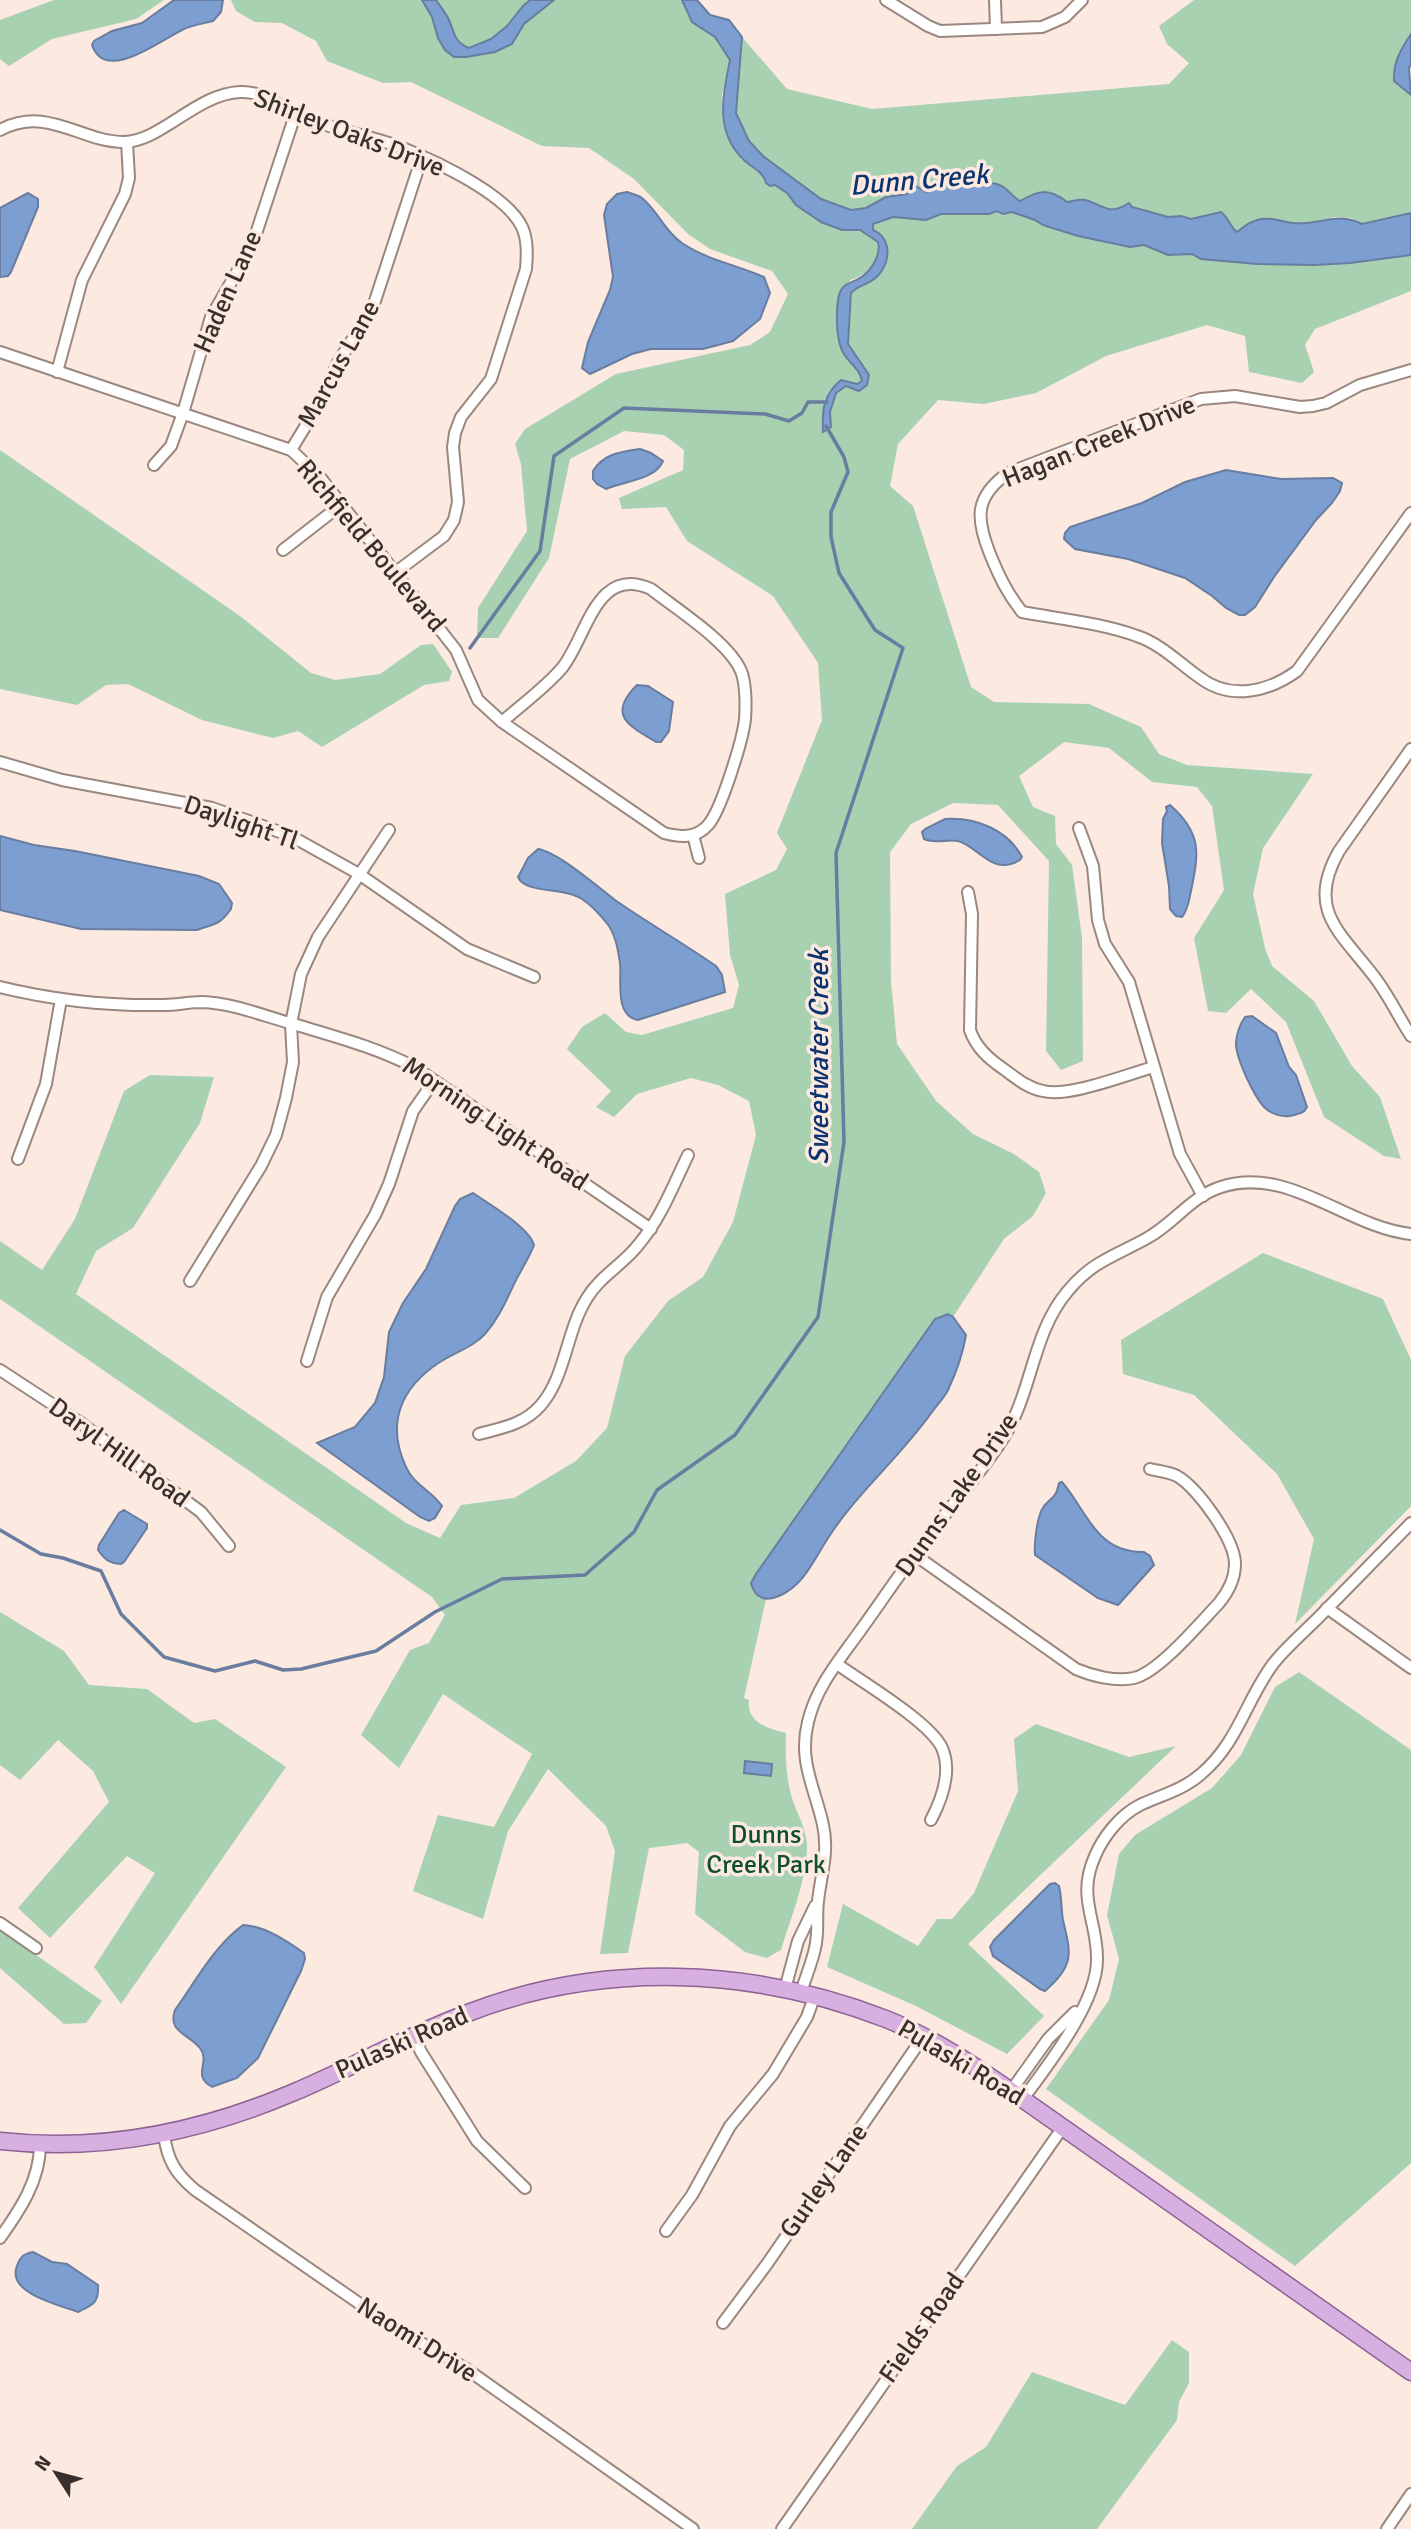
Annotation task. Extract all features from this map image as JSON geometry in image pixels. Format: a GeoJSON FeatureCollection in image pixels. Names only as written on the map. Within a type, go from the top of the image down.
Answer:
{"type":"FeatureCollection","features":[{"type":"Feature","properties":{"kind":"main road","name":"Pulaski Road"},"geometry":{"type":"LineString","coordinates":[[0,2141],[40,2145],[114,2141],[208,2124],[255,2109],[414,2036],[493,2004],[545,1990],[606,1980],[705,1977],[800,1992],[865,2011],[949,2050],[1411,2372]]}},
{"type":"Feature","properties":{"kind":"street"},"geometry":{"type":"LineString","coordinates":[[886,0],[940,31],[1042,27],[1054,24],[1082,0]]}},
{"type":"Feature","properties":{"kind":"street"},"geometry":{"type":"LineString","coordinates":[[995,0],[996,29]]}},
{"type":"Feature","properties":{"kind":"street","name":"Shirley Oaks Drive"},"geometry":{"type":"LineString","coordinates":[[127,142],[152,133],[221,94],[242,92],[266,96],[295,114],[336,129],[381,140],[422,157],[487,190],[513,212],[523,230],[527,253],[526,269],[491,379],[461,417],[455,433],[453,447],[458,502],[454,520],[444,536],[396,572]]}},
{"type":"Feature","properties":{"kind":"street","name":"Haden Lane"},"geometry":{"type":"LineString","coordinates":[[154,465],[171,446],[211,317],[252,246],[295,114]]}},
{"type":"Feature","properties":{"kind":"street"},"geometry":{"type":"LineString","coordinates":[[0,130],[7,126],[47,122],[75,129],[95,138],[127,142],[129,178],[125,194],[82,280],[57,372]]}},
{"type":"Feature","properties":{"kind":"street","name":"Marcus Lane"},"geometry":{"type":"LineString","coordinates":[[291,450],[322,399],[337,364],[373,307],[422,157]]}},
{"type":"Feature","properties":{"kind":"street","name":"Richfield Boulevard"},"geometry":{"type":"LineString","coordinates":[[0,352],[291,450],[320,477],[456,650],[478,700],[486,710],[664,833],[681,838],[693,835]]}},
{"type":"Feature","properties":{"kind":"street","name":"Hagan Creek Drive"},"geometry":{"type":"LineString","coordinates":[[1411,370],[1360,385],[1326,403],[1313,406],[1300,407],[1235,396],[1201,399],[1008,473],[995,482],[985,495],[979,513],[981,530],[1001,581],[1022,612],[1139,636],[1159,647],[1201,679],[1217,687],[1237,691],[1258,691],[1279,684],[1297,671],[1411,513]]}},
{"type":"Feature","properties":{"kind":"street"},"geometry":{"type":"LineString","coordinates":[[972,489],[985,495]]}},
{"type":"Feature","properties":{"kind":"street"},"geometry":{"type":"LineString","coordinates":[[283,550],[342,504]]}},
{"type":"Feature","properties":{"kind":"street"},"geometry":{"type":"LineString","coordinates":[[502,722],[561,669],[598,602],[607,592],[621,585],[638,583],[651,589],[728,650],[743,675],[745,718],[741,737],[715,813],[707,827],[693,835],[699,858]]}},
{"type":"Feature","properties":{"kind":"street"},"geometry":{"type":"LineString","coordinates":[[1411,749],[1339,850],[1331,865],[1325,898],[1338,934],[1391,1000],[1411,1035]]}},
{"type":"Feature","properties":{"kind":"street","name":"Daylight Tl"},"geometry":{"type":"LineString","coordinates":[[0,762],[62,780],[212,808],[291,836],[359,874],[467,950],[534,977]]}},
{"type":"Feature","properties":{"kind":"street"},"geometry":{"type":"LineString","coordinates":[[1079,828],[1093,866],[1098,920],[1105,944],[1129,982],[1180,1154],[1203,1196]]}},
{"type":"Feature","properties":{"kind":"street"},"geometry":{"type":"LineString","coordinates":[[190,1281],[261,1166],[276,1135],[293,1062],[291,1024],[301,974],[318,937],[389,830]]}},
{"type":"Feature","properties":{"kind":"street"},"geometry":{"type":"LineString","coordinates":[[968,892],[972,914],[970,1030],[983,1053],[1029,1087],[1045,1092],[1062,1093],[1154,1067]]}},
{"type":"Feature","properties":{"kind":"street","name":"Morning Light Road"},"geometry":{"type":"LineString","coordinates":[[0,987],[36,996],[90,1003],[163,1005],[202,1002],[234,1006],[359,1043],[393,1056],[434,1080],[651,1229]]}},
{"type":"Feature","properties":{"kind":"street"},"geometry":{"type":"LineString","coordinates":[[18,1160],[46,1084],[61,999]]}},
{"type":"Feature","properties":{"kind":"street"},"geometry":{"type":"LineString","coordinates":[[307,1361],[327,1297],[375,1214],[389,1184],[413,1111],[434,1080]]}},
{"type":"Feature","properties":{"kind":"street"},"geometry":{"type":"LineString","coordinates":[[479,1434],[526,1419],[551,1392],[586,1298],[596,1285],[637,1247],[651,1229],[688,1155]]}},
{"type":"Feature","properties":{"kind":"street","name":"Dunns Lake Drive"},"geometry":{"type":"LineString","coordinates":[[818,1900],[826,1848],[823,1825],[805,1763],[805,1734],[816,1697],[836,1664],[962,1495],[1015,1418],[1030,1380],[1041,1336],[1066,1293],[1082,1275],[1100,1262],[1148,1238],[1203,1196],[1230,1185],[1264,1182],[1296,1191],[1373,1225],[1411,1234]]}},
{"type":"Feature","properties":{"kind":"street","name":"Daryl Hill Road"},"geometry":{"type":"LineString","coordinates":[[0,1370],[78,1421],[201,1512],[229,1546]]}},
{"type":"Feature","properties":{"kind":"street"},"geometry":{"type":"LineString","coordinates":[[915,1555],[1076,1669],[1121,1680],[1136,1678],[1152,1670],[1219,1604],[1234,1578],[1235,1562],[1231,1548],[1208,1505],[1176,1475],[1150,1469]]}},
{"type":"Feature","properties":{"kind":"street"},"geometry":{"type":"LineString","coordinates":[[1017,2095],[1061,2046],[1085,2003],[1097,1964],[1097,1945],[1086,1900],[1088,1879],[1094,1857],[1104,1839],[1120,1820],[1138,1806],[1172,1793],[1201,1775],[1230,1744],[1256,1691],[1274,1662],[1411,1523]]}},
{"type":"Feature","properties":{"kind":"street"},"geometry":{"type":"LineString","coordinates":[[1327,1608],[1411,1668]]}},
{"type":"Feature","properties":{"kind":"street"},"geometry":{"type":"LineString","coordinates":[[836,1664],[934,1735],[942,1749],[946,1767],[942,1799],[931,1820]]}},
{"type":"Feature","properties":{"kind":"street"},"geometry":{"type":"LineString","coordinates":[[800,1992],[816,1946],[818,1900]]}},
{"type":"Feature","properties":{"kind":"street"},"geometry":{"type":"LineString","coordinates":[[666,2231],[692,2195],[730,2126],[773,2074],[807,2017],[800,1992],[798,1941],[818,1900]]}},
{"type":"Feature","properties":{"kind":"street"},"geometry":{"type":"LineString","coordinates":[[0,1923],[36,1948]]}},
{"type":"Feature","properties":{"kind":"street"},"geometry":{"type":"LineString","coordinates":[[414,2036],[421,2052],[477,2141],[526,2188]]}},
{"type":"Feature","properties":{"kind":"street","name":"Gurley Lane"},"geometry":{"type":"LineString","coordinates":[[723,2323],[767,2264],[923,2037]]}},
{"type":"Feature","properties":{"kind":"street","name":"Fields Road"},"geometry":{"type":"LineString","coordinates":[[782,2529],[1063,2127]]}},
{"type":"Feature","properties":{"kind":"street","name":"Naomi Drive"},"geometry":{"type":"LineString","coordinates":[[164,2134],[166,2154],[172,2166],[195,2190],[392,2326],[465,2368],[693,2529]]}},
{"type":"Feature","properties":{"kind":"street"},"geometry":{"type":"LineString","coordinates":[[0,2238],[30,2190],[40,2158],[40,2145]]}},
{"type":"Feature","properties":{"kind":"street"},"geometry":{"type":"LineString","coordinates":[[1387,2529],[1411,2494]]}},
{"type":"Feature","properties":{"kind":"green space"},"geometry":{"type":"Polygon","coordinates":[[[54,0],[164,0],[136,19],[52,39],[9,66],[0,59],[0,20],[54,0]]]}},
{"type":"Feature","properties":{"kind":"green space","name":"Dunns Creek Park"},"geometry":{"type":"Polygon","coordinates":[[[231,0],[422,0],[432,17],[438,38],[454,57],[512,44],[524,24],[554,0],[682,0],[692,22],[715,37],[730,60],[722,95],[723,120],[728,138],[747,163],[787,193],[796,205],[821,222],[842,230],[859,230],[878,242],[876,261],[862,275],[850,280],[845,355],[861,373],[862,381],[857,384],[841,380],[824,400],[823,431],[831,427],[830,412],[836,393],[846,386],[867,385],[864,367],[848,344],[852,293],[856,288],[874,280],[887,243],[873,230],[873,223],[893,217],[926,220],[941,214],[1012,212],[1035,220],[1043,226],[1078,236],[1130,247],[1144,245],[1168,255],[1192,254],[1201,259],[1257,264],[1350,263],[1411,255],[1411,291],[1315,329],[1305,345],[1314,372],[1302,383],[1249,372],[1245,336],[1207,325],[1106,356],[1036,393],[984,404],[938,400],[898,444],[890,486],[913,506],[971,687],[994,702],[1089,704],[1141,727],[1159,754],[1187,765],[1313,774],[1263,848],[1253,894],[1265,948],[1272,966],[1314,1001],[1352,1066],[1380,1097],[1401,1159],[1384,1156],[1324,1117],[1286,1022],[1251,989],[1226,1013],[1208,1011],[1194,938],[1224,890],[1212,806],[1197,787],[1152,782],[1109,748],[1064,742],[1019,776],[1033,807],[1055,816],[1056,844],[1072,865],[1082,938],[1083,1061],[1061,1070],[1046,1051],[1049,861],[998,805],[953,803],[911,824],[890,852],[891,981],[897,1044],[936,1101],[973,1134],[1014,1154],[1039,1172],[1046,1193],[1033,1216],[1004,1239],[953,1317],[948,1314],[935,1319],[756,1574],[759,1597],[766,1599],[744,1698],[749,1700],[749,1708],[755,1719],[786,1733],[789,1787],[804,1828],[807,1845],[801,1885],[781,1950],[767,1958],[745,1952],[695,1914],[699,1852],[687,1843],[649,1848],[628,1953],[600,1954],[615,1851],[606,1826],[548,1769],[508,1831],[483,1919],[413,1891],[438,1815],[494,1827],[532,1754],[443,1694],[399,1768],[361,1735],[410,1650],[429,1643],[445,1615],[432,1597],[0,1299],[0,1241],[42,1270],[75,1219],[124,1091],[150,1075],[214,1077],[200,1123],[133,1228],[96,1251],[76,1294],[406,1523],[440,1538],[461,1505],[514,1498],[576,1461],[607,1428],[625,1356],[668,1301],[703,1277],[733,1222],[756,1135],[749,1101],[718,1085],[691,1078],[637,1094],[614,1117],[596,1107],[611,1091],[567,1049],[582,1027],[605,1013],[626,1032],[642,1035],[733,1008],[739,985],[730,955],[725,894],[776,870],[787,849],[777,833],[822,720],[818,663],[773,596],[687,541],[666,507],[622,509],[619,498],[683,470],[684,450],[664,435],[624,431],[570,459],[549,558],[498,638],[477,638],[478,608],[527,531],[521,464],[515,444],[525,429],[616,374],[750,345],[770,332],[788,294],[772,271],[710,249],[688,234],[634,179],[589,148],[542,146],[411,82],[383,83],[327,61],[316,41],[282,23],[255,22],[236,11],[231,0]]]}},
{"type":"Feature","properties":{"kind":"green space"},"geometry":{"type":"Polygon","coordinates":[[[436,0],[530,0],[504,30],[469,49],[458,40],[448,17],[436,0]]]}},
{"type":"Feature","properties":{"kind":"green space"},"geometry":{"type":"Polygon","coordinates":[[[1194,0],[1411,0],[1411,34],[1399,53],[1394,81],[1411,95],[1411,213],[1362,224],[1352,218],[1334,217],[1310,223],[1283,220],[1250,222],[1237,232],[1221,212],[1191,219],[1181,216],[1168,217],[1131,207],[1103,209],[1084,199],[1067,202],[1057,194],[1021,201],[989,182],[956,187],[951,184],[926,192],[886,197],[866,208],[851,210],[821,199],[763,156],[749,141],[736,114],[742,37],[787,89],[872,109],[1169,84],[1189,63],[1167,44],[1159,26],[1194,0]]]}},
{"type":"Feature","properties":{"kind":"green space"},"geometry":{"type":"Polygon","coordinates":[[[0,450],[240,616],[311,673],[335,680],[380,674],[421,645],[433,644],[452,672],[449,681],[424,685],[322,747],[298,731],[273,738],[202,720],[128,684],[106,685],[77,705],[0,689],[0,450]]]}},
{"type":"Feature","properties":{"kind":"green space"},"geometry":{"type":"Polygon","coordinates":[[[1263,1253],[1383,1299],[1411,1360],[1411,1506],[1295,1624],[1314,1539],[1277,1474],[1194,1395],[1123,1374],[1121,1340],[1263,1253]]]}},
{"type":"Feature","properties":{"kind":"green space"},"geometry":{"type":"Polygon","coordinates":[[[0,1612],[64,1651],[89,1685],[147,1689],[194,1723],[215,1719],[286,1767],[121,2004],[94,1967],[155,1873],[127,1856],[50,1938],[18,1908],[109,1802],[93,1771],[58,1740],[20,1780],[0,1765],[0,1612]]]}},
{"type":"Feature","properties":{"kind":"green space"},"geometry":{"type":"Polygon","coordinates":[[[1299,1672],[1411,1750],[1411,2163],[1295,2266],[1046,2089],[1109,2000],[1119,1959],[1107,1915],[1119,1854],[1135,1835],[1212,1788],[1241,1755],[1275,1687],[1299,1672]]]}},
{"type":"Feature","properties":{"kind":"green space"},"geometry":{"type":"Polygon","coordinates":[[[1036,1724],[1129,1757],[1176,1746],[968,1944],[1044,2016],[1007,2054],[916,2006],[827,1967],[843,1904],[918,1946],[937,1919],[952,1919],[974,1893],[1018,1791],[1014,1739],[1036,1724]]]}},
{"type":"Feature","properties":{"kind":"green space"},"geometry":{"type":"Polygon","coordinates":[[[0,1930],[102,2001],[86,2023],[64,2024],[0,1968],[0,1930]]]}},
{"type":"Feature","properties":{"kind":"green space"},"geometry":{"type":"Polygon","coordinates":[[[1172,2340],[1189,2352],[1189,2383],[1179,2402],[1177,2420],[1097,2529],[912,2529],[957,2466],[986,2447],[1032,2372],[1125,2405],[1172,2340]]]}},
{"type":"Feature","properties":{"kind":"water"},"geometry":{"type":"Polygon","coordinates":[[[174,0],[223,0],[221,12],[213,21],[186,28],[134,56],[121,60],[109,61],[99,56],[92,45],[94,41],[112,31],[142,23],[174,0]]]}},
{"type":"Feature","properties":{"kind":"water"},"geometry":{"type":"Polygon","coordinates":[[[422,0],[436,0],[448,17],[458,40],[469,48],[491,39],[507,26],[530,0],[554,0],[524,24],[512,44],[495,52],[454,57],[445,50],[438,38],[432,17],[422,0]]]}},
{"type":"Feature","properties":{"kind":"water"},"geometry":{"type":"Polygon","coordinates":[[[682,0],[697,0],[710,15],[729,20],[742,37],[736,113],[749,141],[763,156],[821,199],[851,210],[866,208],[886,197],[907,194],[914,185],[926,192],[951,184],[956,187],[989,183],[1002,186],[1020,201],[1044,192],[1055,194],[1067,202],[1085,200],[1110,209],[1129,203],[1132,207],[1168,217],[1181,216],[1191,219],[1221,212],[1237,232],[1251,222],[1261,219],[1302,223],[1345,219],[1362,224],[1411,213],[1411,255],[1350,263],[1257,264],[1201,259],[1192,254],[1168,255],[1144,245],[1130,247],[1078,236],[1012,212],[941,214],[926,220],[893,217],[873,224],[873,230],[885,240],[887,247],[886,262],[882,270],[871,281],[851,293],[848,344],[869,375],[867,385],[859,391],[846,386],[836,393],[830,412],[831,427],[823,432],[824,410],[830,391],[841,380],[857,384],[862,381],[839,343],[838,300],[842,289],[860,278],[876,260],[878,242],[860,230],[842,230],[821,222],[796,205],[787,193],[766,183],[760,173],[734,149],[728,137],[723,113],[730,60],[715,37],[692,22],[682,0]]]}},
{"type":"Feature","properties":{"kind":"water"},"geometry":{"type":"Polygon","coordinates":[[[1411,34],[1411,95],[1394,81],[1398,56],[1411,34]]]}},
{"type":"Feature","properties":{"kind":"water"},"geometry":{"type":"Polygon","coordinates":[[[627,192],[642,198],[682,243],[712,258],[764,277],[770,293],[760,319],[733,341],[703,349],[651,349],[632,354],[590,374],[582,368],[588,342],[613,277],[604,215],[607,204],[617,194],[627,192]]]}},
{"type":"Feature","properties":{"kind":"water"},"geometry":{"type":"Polygon","coordinates":[[[28,193],[38,199],[38,207],[11,272],[8,276],[0,277],[0,208],[28,193]]]}},
{"type":"Feature","properties":{"kind":"water"},"geometry":{"type":"Polygon","coordinates":[[[640,449],[663,461],[653,472],[606,489],[593,479],[593,471],[602,460],[614,454],[640,449]]]}},
{"type":"Feature","properties":{"kind":"water"},"geometry":{"type":"Polygon","coordinates":[[[1226,470],[1281,479],[1333,478],[1342,483],[1332,503],[1316,520],[1255,607],[1245,615],[1226,608],[1185,578],[1128,559],[1075,549],[1064,539],[1070,527],[1142,503],[1185,482],[1226,470]]]}},
{"type":"Feature","properties":{"kind":"water"},"geometry":{"type":"Polygon","coordinates":[[[637,685],[648,686],[673,702],[669,731],[661,742],[656,742],[638,731],[625,719],[623,705],[637,685]]]}},
{"type":"Feature","properties":{"kind":"water"},"geometry":{"type":"Polygon","coordinates":[[[1170,805],[1188,825],[1196,844],[1194,878],[1188,905],[1182,917],[1176,916],[1170,909],[1162,843],[1163,819],[1166,807],[1170,805]]]}},
{"type":"Feature","properties":{"kind":"water"},"geometry":{"type":"Polygon","coordinates":[[[945,819],[968,820],[989,827],[1008,839],[1022,857],[1010,864],[1001,865],[993,863],[958,841],[924,839],[922,832],[925,829],[945,819]]]}},
{"type":"Feature","properties":{"kind":"water"},"geometry":{"type":"Polygon","coordinates":[[[0,836],[34,845],[199,876],[219,884],[232,903],[231,909],[220,921],[197,930],[81,929],[0,910],[0,836]]]}},
{"type":"Feature","properties":{"kind":"water"},"geometry":{"type":"Polygon","coordinates":[[[538,849],[567,863],[615,900],[716,966],[722,975],[725,992],[638,1020],[630,1017],[622,1004],[620,963],[609,926],[593,908],[575,895],[529,886],[518,877],[528,858],[538,849]]]}},
{"type":"Feature","properties":{"kind":"water"},"geometry":{"type":"Polygon","coordinates":[[[1252,1016],[1276,1033],[1289,1067],[1296,1075],[1307,1107],[1302,1112],[1286,1116],[1271,1112],[1264,1107],[1250,1086],[1236,1042],[1243,1020],[1252,1016]]]}},
{"type":"Feature","properties":{"kind":"water"},"geometry":{"type":"Polygon","coordinates":[[[473,1193],[517,1224],[534,1245],[490,1328],[475,1343],[426,1372],[406,1395],[401,1408],[397,1436],[406,1467],[413,1478],[442,1506],[435,1518],[429,1521],[317,1443],[355,1427],[375,1403],[384,1377],[389,1332],[403,1303],[426,1269],[455,1206],[460,1199],[473,1193]]]}},
{"type":"Feature","properties":{"kind":"water"},"geometry":{"type":"Polygon","coordinates":[[[948,1314],[966,1335],[945,1396],[841,1519],[803,1578],[788,1591],[774,1598],[758,1595],[751,1583],[756,1574],[935,1319],[948,1314]]]}},
{"type":"Feature","properties":{"kind":"water"},"geometry":{"type":"Polygon","coordinates":[[[1062,1482],[1104,1538],[1114,1546],[1144,1552],[1150,1556],[1154,1565],[1118,1605],[1098,1598],[1035,1555],[1040,1516],[1062,1482]]]}},
{"type":"Feature","properties":{"kind":"water"},"geometry":{"type":"Polygon","coordinates":[[[124,1510],[147,1524],[147,1528],[124,1562],[113,1563],[98,1550],[99,1545],[119,1513],[124,1510]]]}},
{"type":"Feature","properties":{"kind":"water"},"geometry":{"type":"Polygon","coordinates":[[[745,1761],[772,1764],[771,1776],[744,1773],[745,1761]]]}},
{"type":"Feature","properties":{"kind":"water"},"geometry":{"type":"Polygon","coordinates":[[[1055,1883],[1060,1890],[1069,1951],[1062,1974],[1045,1991],[993,1956],[990,1947],[1050,1884],[1055,1883]]]}},
{"type":"Feature","properties":{"kind":"water"},"geometry":{"type":"Polygon","coordinates":[[[243,1925],[275,1935],[304,1953],[305,1959],[258,2058],[237,2078],[212,2087],[203,2078],[203,2053],[176,2028],[173,2017],[206,1964],[223,1943],[243,1925]]]}},
{"type":"Feature","properties":{"kind":"water"},"geometry":{"type":"Polygon","coordinates":[[[33,2252],[52,2262],[67,2264],[98,2285],[94,2303],[78,2312],[26,2291],[19,2284],[17,2266],[22,2256],[33,2252]]]}},
{"type":"Feature","properties":{"kind":"waterway"},"geometry":{"type":"LineString","coordinates":[[470,648],[540,551],[554,456],[624,408],[765,414],[789,421],[802,413],[808,402],[827,402]]}},
{"type":"Feature","properties":{"kind":"waterway","name":"Sweetwater Creek"},"geometry":{"type":"LineString","coordinates":[[0,1530],[41,1554],[63,1558],[101,1571],[121,1614],[164,1657],[215,1671],[255,1661],[283,1670],[301,1669],[376,1651],[435,1612],[502,1579],[585,1575],[634,1532],[657,1490],[735,1435],[818,1317],[844,1142],[836,853],[903,648],[875,630],[839,573],[831,537],[831,512],[848,472],[844,457],[826,426]]}},
{"type":"Feature","properties":{"kind":"water label","name":"Dunn Creek"},"geometry":{"type":"Point","coordinates":[919,180]}}]}
